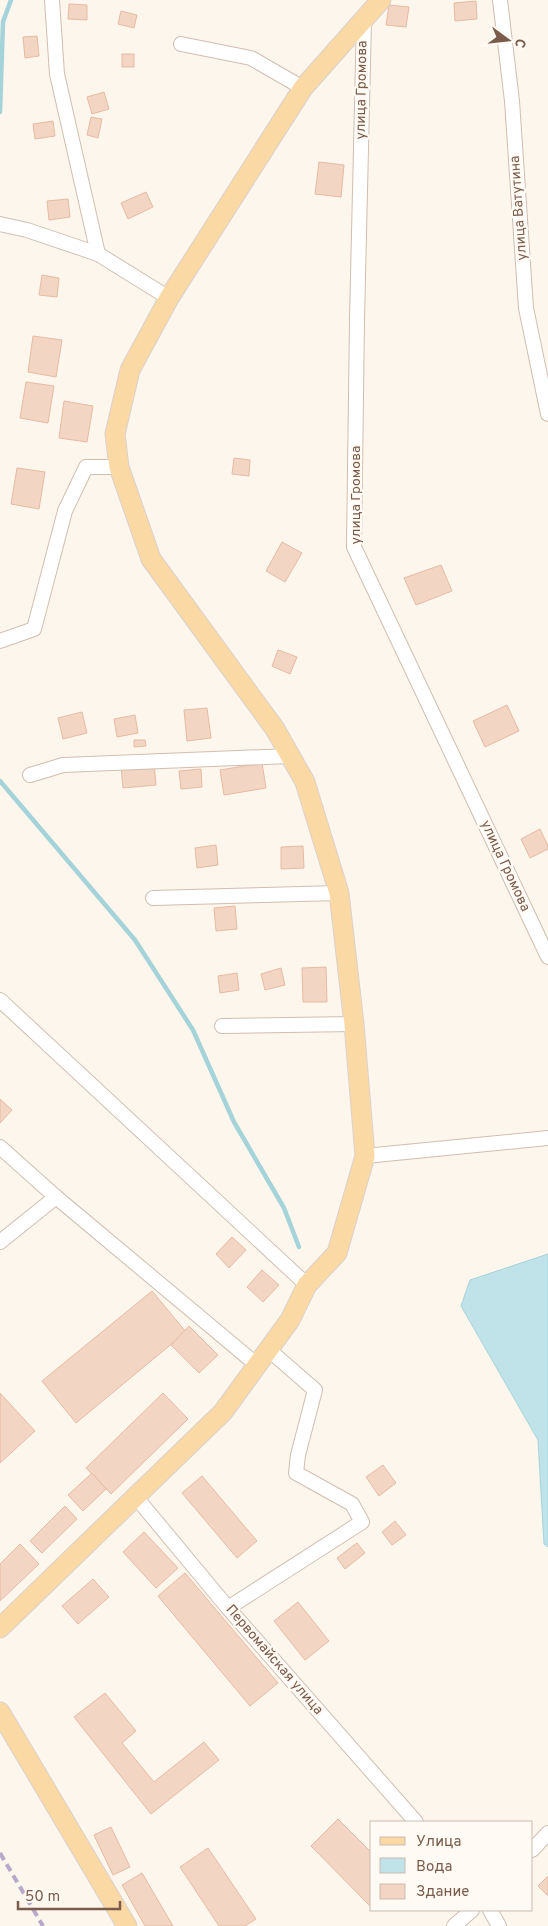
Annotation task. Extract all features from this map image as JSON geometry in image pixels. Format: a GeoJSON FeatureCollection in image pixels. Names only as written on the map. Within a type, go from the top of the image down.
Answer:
{"type":"FeatureCollection","features":[{"type":"Feature","properties":{"kind":"main road"},"geometry":{"type":"LineString","coordinates":[[0,1628],[223,1412],[290,1320],[307,1285],[337,1253],[365,1156],[354,1024],[339,893],[305,782],[275,730],[151,558],[119,467],[115,434],[130,370],[169,298],[303,88],[381,0]]}},
{"type":"Feature","properties":{"kind":"main road"},"geometry":{"type":"LineString","coordinates":[[0,1712],[127,1926]]}},
{"type":"Feature","properties":{"kind":"street"},"geometry":{"type":"LineString","coordinates":[[52,0],[57,74],[98,254]]}},
{"type":"Feature","properties":{"kind":"street","name":"улица Ватутина"},"geometry":{"type":"LineString","coordinates":[[500,0],[512,102],[526,308],[548,414]]}},
{"type":"Feature","properties":{"kind":"street","name":"улица Громова"},"geometry":{"type":"LineString","coordinates":[[364,20],[354,547],[548,957]]}},
{"type":"Feature","properties":{"kind":"street"},"geometry":{"type":"LineString","coordinates":[[181,44],[251,58],[303,88]]}},
{"type":"Feature","properties":{"kind":"street"},"geometry":{"type":"LineString","coordinates":[[0,224],[27,230],[98,254],[169,298]]}},
{"type":"Feature","properties":{"kind":"street"},"geometry":{"type":"LineString","coordinates":[[0,641],[34,629],[65,511],[86,467],[119,467]]}},
{"type":"Feature","properties":{"kind":"street"},"geometry":{"type":"LineString","coordinates":[[30,775],[63,765],[290,756]]}},
{"type":"Feature","properties":{"kind":"street"},"geometry":{"type":"LineString","coordinates":[[153,898],[339,893]]}},
{"type":"Feature","properties":{"kind":"street"},"geometry":{"type":"LineString","coordinates":[[0,1000],[307,1285]]}},
{"type":"Feature","properties":{"kind":"street"},"geometry":{"type":"LineString","coordinates":[[222,1026],[354,1024]]}},
{"type":"Feature","properties":{"kind":"street"},"geometry":{"type":"LineString","coordinates":[[365,1156],[548,1138]]}},
{"type":"Feature","properties":{"kind":"street"},"geometry":{"type":"LineString","coordinates":[[0,1147],[56,1197],[257,1365]]}},
{"type":"Feature","properties":{"kind":"street"},"geometry":{"type":"LineString","coordinates":[[0,1242],[56,1197]]}},
{"type":"Feature","properties":{"kind":"street"},"geometry":{"type":"LineString","coordinates":[[228,1608],[362,1522],[352,1504],[296,1473],[298,1455],[315,1390],[269,1350]]}},
{"type":"Feature","properties":{"kind":"street","name":"Первомайская улица"},"geometry":{"type":"LineString","coordinates":[[135,1496],[228,1608],[415,1821]]}},
{"type":"Feature","properties":{"kind":"street"},"geometry":{"type":"LineString","coordinates":[[533,1849],[548,1833]]}},
{"type":"Feature","properties":{"kind":"street"},"geometry":{"type":"LineString","coordinates":[[454,1926],[471,1911]]}},
{"type":"Feature","properties":{"kind":"street"},"geometry":{"type":"LineString","coordinates":[[491,1911],[499,1926]]}},
{"type":"Feature","properties":{"kind":"water"},"geometry":{"type":"Polygon","coordinates":[[[548,1254],[548,1547],[544,1544],[538,1440],[461,1306],[470,1280],[548,1254]]]}},
{"type":"Feature","properties":{"kind":"building"},"geometry":{"type":"Polygon","coordinates":[[[476,1],[477,19],[455,21],[454,3],[476,1]]]}},
{"type":"Feature","properties":{"kind":"building"},"geometry":{"type":"Polygon","coordinates":[[[69,4],[87,5],[87,20],[68,19],[69,4]]]}},
{"type":"Feature","properties":{"kind":"building"},"geometry":{"type":"Polygon","coordinates":[[[389,5],[409,7],[406,27],[386,25],[389,5]]]}},
{"type":"Feature","properties":{"kind":"building"},"geometry":{"type":"Polygon","coordinates":[[[121,11],[137,15],[134,28],[118,24],[121,11]]]}},
{"type":"Feature","properties":{"kind":"building"},"geometry":{"type":"Polygon","coordinates":[[[37,36],[39,56],[25,58],[23,37],[37,36]]]}},
{"type":"Feature","properties":{"kind":"building"},"geometry":{"type":"Polygon","coordinates":[[[122,54],[134,54],[134,67],[122,67],[122,54]]]}},
{"type":"Feature","properties":{"kind":"building"},"geometry":{"type":"Polygon","coordinates":[[[104,92],[109,109],[92,114],[87,97],[104,92]]]}},
{"type":"Feature","properties":{"kind":"building"},"geometry":{"type":"Polygon","coordinates":[[[91,117],[102,119],[98,138],[87,135],[91,117]]]}},
{"type":"Feature","properties":{"kind":"building"},"geometry":{"type":"Polygon","coordinates":[[[53,121],[55,136],[35,139],[33,124],[53,121]]]}},
{"type":"Feature","properties":{"kind":"building"},"geometry":{"type":"Polygon","coordinates":[[[319,162],[344,165],[341,197],[315,194],[319,162]]]}},
{"type":"Feature","properties":{"kind":"building"},"geometry":{"type":"Polygon","coordinates":[[[146,192],[153,207],[128,219],[121,203],[146,192]]]}},
{"type":"Feature","properties":{"kind":"building"},"geometry":{"type":"Polygon","coordinates":[[[68,199],[70,217],[49,220],[47,201],[68,199]]]}},
{"type":"Feature","properties":{"kind":"building"},"geometry":{"type":"Polygon","coordinates":[[[42,275],[59,278],[57,297],[39,295],[42,275]]]}},
{"type":"Feature","properties":{"kind":"building"},"geometry":{"type":"Polygon","coordinates":[[[33,336],[62,340],[56,377],[28,372],[33,336]]]}},
{"type":"Feature","properties":{"kind":"building"},"geometry":{"type":"Polygon","coordinates":[[[26,382],[54,386],[48,423],[20,418],[26,382]]]}},
{"type":"Feature","properties":{"kind":"building"},"geometry":{"type":"Polygon","coordinates":[[[64,401],[93,406],[87,442],[59,438],[64,401]]]}},
{"type":"Feature","properties":{"kind":"building"},"geometry":{"type":"Polygon","coordinates":[[[234,458],[250,460],[249,476],[232,474],[234,458]]]}},
{"type":"Feature","properties":{"kind":"building"},"geometry":{"type":"Polygon","coordinates":[[[17,468],[45,472],[39,509],[11,504],[17,468]]]}},
{"type":"Feature","properties":{"kind":"building"},"geometry":{"type":"Polygon","coordinates":[[[282,542],[302,553],[285,582],[266,571],[282,542]]]}},
{"type":"Feature","properties":{"kind":"building"},"geometry":{"type":"Polygon","coordinates":[[[441,565],[452,591],[416,605],[404,578],[441,565]]]}},
{"type":"Feature","properties":{"kind":"building"},"geometry":{"type":"Polygon","coordinates":[[[278,650],[297,657],[290,674],[272,666],[278,650]]]}},
{"type":"Feature","properties":{"kind":"building"},"geometry":{"type":"Polygon","coordinates":[[[507,705],[519,731],[485,747],[473,721],[507,705]]]}},
{"type":"Feature","properties":{"kind":"building"},"geometry":{"type":"Polygon","coordinates":[[[207,708],[211,738],[187,741],[184,710],[207,708]]]}},
{"type":"Feature","properties":{"kind":"building"},"geometry":{"type":"Polygon","coordinates":[[[82,712],[87,733],[63,739],[58,718],[82,712]]]}},
{"type":"Feature","properties":{"kind":"building"},"geometry":{"type":"Polygon","coordinates":[[[135,715],[138,733],[117,737],[114,719],[135,715]]]}},
{"type":"Feature","properties":{"kind":"building"},"geometry":{"type":"Polygon","coordinates":[[[134,740],[145,740],[146,746],[134,747],[134,740]]]}},
{"type":"Feature","properties":{"kind":"building"},"geometry":{"type":"Polygon","coordinates":[[[154,763],[156,785],[123,788],[121,766],[154,763]]]}},
{"type":"Feature","properties":{"kind":"building"},"geometry":{"type":"Polygon","coordinates":[[[262,763],[266,788],[224,795],[220,770],[262,763]]]}},
{"type":"Feature","properties":{"kind":"building"},"geometry":{"type":"Polygon","coordinates":[[[201,769],[202,787],[181,789],[179,771],[201,769]]]}},
{"type":"Feature","properties":{"kind":"building"},"geometry":{"type":"Polygon","coordinates":[[[540,829],[548,849],[530,858],[521,839],[540,829]]]}},
{"type":"Feature","properties":{"kind":"building"},"geometry":{"type":"Polygon","coordinates":[[[216,845],[218,865],[197,868],[195,848],[216,845]]]}},
{"type":"Feature","properties":{"kind":"building"},"geometry":{"type":"Polygon","coordinates":[[[303,846],[304,868],[281,869],[281,847],[303,846]]]}},
{"type":"Feature","properties":{"kind":"building"},"geometry":{"type":"Polygon","coordinates":[[[235,906],[237,929],[216,931],[214,908],[235,906]]]}},
{"type":"Feature","properties":{"kind":"building"},"geometry":{"type":"Polygon","coordinates":[[[326,967],[327,1002],[303,1002],[302,968],[326,967]]]}},
{"type":"Feature","properties":{"kind":"building"},"geometry":{"type":"Polygon","coordinates":[[[281,968],[285,985],[265,990],[261,974],[281,968]]]}},
{"type":"Feature","properties":{"kind":"building"},"geometry":{"type":"Polygon","coordinates":[[[237,973],[239,990],[220,993],[218,976],[237,973]]]}},
{"type":"Feature","properties":{"kind":"building"},"geometry":{"type":"Polygon","coordinates":[[[0,1099],[12,1110],[0,1123],[0,1099]]]}},
{"type":"Feature","properties":{"kind":"building"},"geometry":{"type":"Polygon","coordinates":[[[232,1237],[246,1250],[229,1268],[216,1254],[232,1237]]]}},
{"type":"Feature","properties":{"kind":"building"},"geometry":{"type":"Polygon","coordinates":[[[262,1270],[279,1285],[263,1302],[247,1287],[262,1270]]]}},
{"type":"Feature","properties":{"kind":"building"},"geometry":{"type":"Polygon","coordinates":[[[152,1291],[186,1332],[76,1423],[42,1381],[152,1291]]]}},
{"type":"Feature","properties":{"kind":"building"},"geometry":{"type":"Polygon","coordinates":[[[189,1326],[218,1355],[199,1373],[171,1345],[189,1326]]]}},
{"type":"Feature","properties":{"kind":"building"},"geometry":{"type":"Polygon","coordinates":[[[0,1393],[35,1431],[0,1463],[0,1393]]]}},
{"type":"Feature","properties":{"kind":"building"},"geometry":{"type":"Polygon","coordinates":[[[163,1393],[188,1419],[111,1494],[86,1468],[163,1393]]]}},
{"type":"Feature","properties":{"kind":"building"},"geometry":{"type":"Polygon","coordinates":[[[383,1465],[396,1483],[379,1496],[366,1477],[383,1465]]]}},
{"type":"Feature","properties":{"kind":"building"},"geometry":{"type":"Polygon","coordinates":[[[92,1473],[106,1489],[83,1511],[68,1495],[92,1473]]]}},
{"type":"Feature","properties":{"kind":"building"},"geometry":{"type":"Polygon","coordinates":[[[202,1476],[257,1541],[237,1558],[182,1493],[202,1476]]]}},
{"type":"Feature","properties":{"kind":"building"},"geometry":{"type":"Polygon","coordinates":[[[65,1506],[77,1519],[42,1553],[30,1541],[65,1506]]]}},
{"type":"Feature","properties":{"kind":"building"},"geometry":{"type":"Polygon","coordinates":[[[395,1521],[406,1535],[392,1545],[382,1532],[395,1521]]]}},
{"type":"Feature","properties":{"kind":"building"},"geometry":{"type":"Polygon","coordinates":[[[144,1532],[178,1568],[156,1588],[123,1552],[144,1532]]]}},
{"type":"Feature","properties":{"kind":"building"},"geometry":{"type":"Polygon","coordinates":[[[357,1543],[365,1553],[345,1569],[337,1558],[357,1543]]]}},
{"type":"Feature","properties":{"kind":"building"},"geometry":{"type":"Polygon","coordinates":[[[20,1544],[39,1564],[0,1601],[0,1564],[20,1544]]]}},
{"type":"Feature","properties":{"kind":"building"},"geometry":{"type":"Polygon","coordinates":[[[185,1573],[278,1683],[250,1706],[158,1596],[185,1573]]]}},
{"type":"Feature","properties":{"kind":"building"},"geometry":{"type":"Polygon","coordinates":[[[93,1579],[109,1597],[78,1624],[62,1606],[93,1579]]]}},
{"type":"Feature","properties":{"kind":"building"},"geometry":{"type":"Polygon","coordinates":[[[298,1602],[329,1641],[305,1660],[274,1621],[298,1602]]]}},
{"type":"Feature","properties":{"kind":"building"},"geometry":{"type":"Polygon","coordinates":[[[105,1693],[136,1731],[122,1743],[154,1782],[204,1742],[219,1760],[151,1814],[74,1717],[105,1693]]]}},
{"type":"Feature","properties":{"kind":"building"},"geometry":{"type":"Polygon","coordinates":[[[338,1819],[370,1851],[370,1906],[311,1846],[338,1819]]]}},
{"type":"Feature","properties":{"kind":"building"},"geometry":{"type":"Polygon","coordinates":[[[111,1827],[130,1867],[113,1875],[94,1835],[111,1827]]]}},
{"type":"Feature","properties":{"kind":"building"},"geometry":{"type":"Polygon","coordinates":[[[208,1848],[256,1919],[245,1926],[219,1926],[180,1867],[208,1848]]]}},
{"type":"Feature","properties":{"kind":"building"},"geometry":{"type":"Polygon","coordinates":[[[142,1873],[173,1926],[145,1926],[122,1885],[142,1873]]]}},
{"type":"Feature","properties":{"kind":"building"},"geometry":{"type":"Polygon","coordinates":[[[548,1876],[548,1896],[538,1886],[548,1876]]]}},
{"type":"Feature","properties":{"kind":"waterway"},"geometry":{"type":"LineString","coordinates":[[0,112],[3,22],[11,0]]}},
{"type":"Feature","properties":{"kind":"waterway"},"geometry":{"type":"LineString","coordinates":[[0,781],[135,940],[193,1030],[234,1122],[284,1208],[299,1247]]}},
{"type":"Feature","properties":{"kind":"railway"},"geometry":{"type":"LineString","coordinates":[[0,1853],[43,1926]]}}]}
